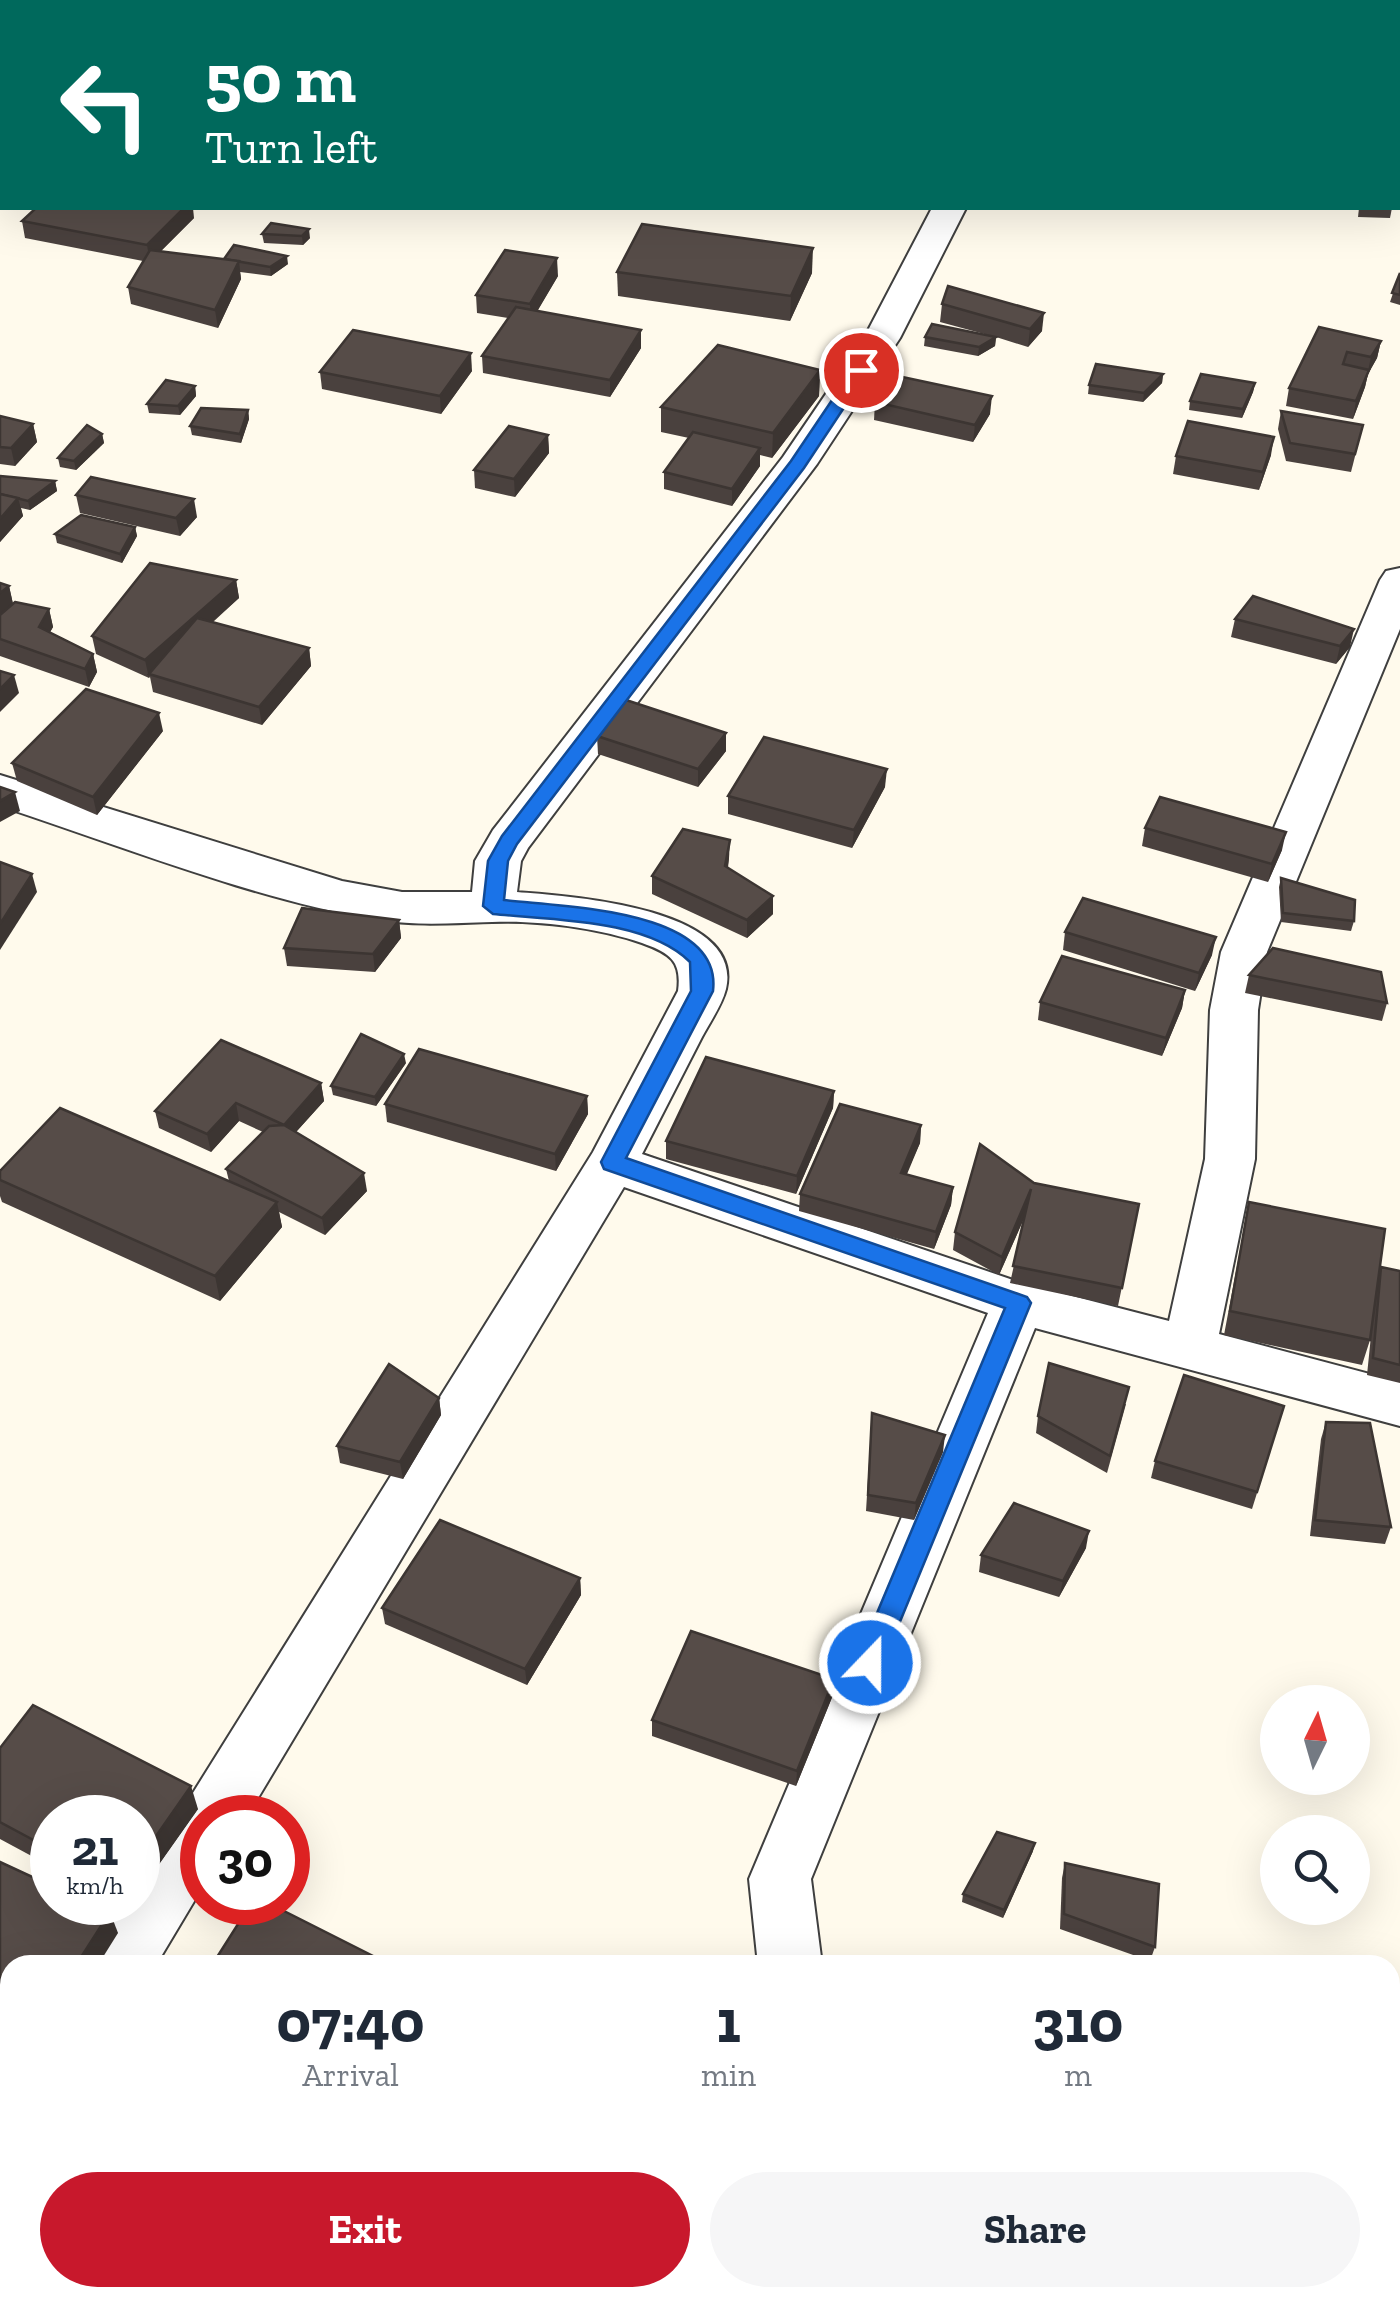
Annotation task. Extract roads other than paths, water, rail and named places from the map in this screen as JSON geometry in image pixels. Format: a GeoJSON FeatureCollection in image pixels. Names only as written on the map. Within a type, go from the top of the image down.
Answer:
{"type":"FeatureCollection","features":[{"type":"Feature","properties":{"kind":"street"},"geometry":{"type":"LineString","coordinates":[[493,906],[498,861],[509,841],[798,464],[882,338],[948,210]]}},
{"type":"Feature","properties":{"kind":"street"},"geometry":{"type":"LineString","coordinates":[[1189,1349],[1230,1159],[1234,1010],[1244,952],[1400,580]]}},
{"type":"Feature","properties":{"kind":"street"},"geometry":{"type":"LineString","coordinates":[[0,790],[192,854],[342,898],[417,912],[493,906],[604,919],[664,934],[684,944],[700,959],[704,974],[702,991],[612,1162],[226,1795]]}},
{"type":"Feature","properties":{"kind":"street"},"geometry":{"type":"LineString","coordinates":[[612,1162],[1019,1303],[1400,1404]]}},
{"type":"Feature","properties":{"kind":"street"},"geometry":{"type":"LineString","coordinates":[[789,1955],[780,1878],[1019,1303]]}},
{"type":"Feature","properties":{"kind":"street"},"geometry":{"type":"LineString","coordinates":[[127,1955],[180,1870]]}}]}
